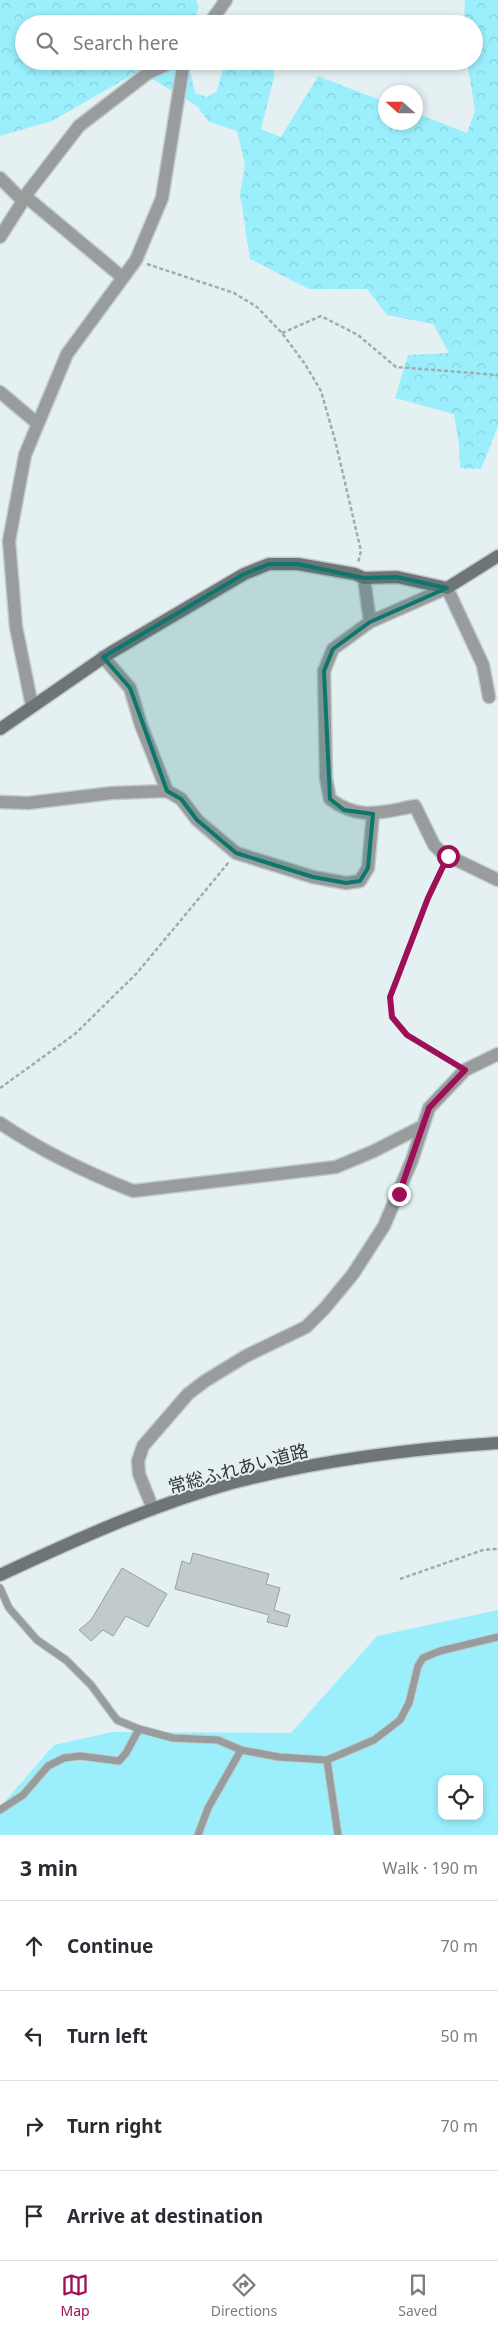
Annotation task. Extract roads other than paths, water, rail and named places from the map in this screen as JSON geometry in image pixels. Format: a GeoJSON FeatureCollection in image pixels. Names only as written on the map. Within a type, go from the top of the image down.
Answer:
{"type":"FeatureCollection","features":[{"type":"Feature","properties":{"kind":"street"},"geometry":{"type":"LineString","coordinates":[[215,15],[226,0]]}},
{"type":"Feature","properties":{"kind":"street"},"geometry":{"type":"LineString","coordinates":[[0,237],[24,198],[79,126],[148,73],[155,70]]}},
{"type":"Feature","properties":{"kind":"street"},"geometry":{"type":"LineString","coordinates":[[32,706],[16,627],[9,541],[25,455],[67,354],[136,260],[162,198],[183,70]]}},
{"type":"Feature","properties":{"kind":"street"},"geometry":{"type":"LineString","coordinates":[[0,178],[122,277]]}},
{"type":"Feature","properties":{"kind":"street"},"geometry":{"type":"LineString","coordinates":[[0,392],[38,424]]}},
{"type":"Feature","properties":{"kind":"street"},"geometry":{"type":"LineString","coordinates":[[498,556],[447,588],[370,622],[333,649],[324,671],[326,778],[330,799],[344,810],[373,814],[415,806],[434,845],[448,856],[498,880]]}},
{"type":"Feature","properties":{"kind":"street"},"geometry":{"type":"LineString","coordinates":[[0,729],[103,657],[244,574],[269,564],[298,564],[359,576],[397,576],[447,588]]}},
{"type":"Feature","properties":{"kind":"street"},"geometry":{"type":"LineString","coordinates":[[359,576],[370,622]]}},
{"type":"Feature","properties":{"kind":"street"},"geometry":{"type":"LineString","coordinates":[[447,588],[483,666],[489,697]]}},
{"type":"Feature","properties":{"kind":"street"},"geometry":{"type":"LineString","coordinates":[[103,657],[130,688],[141,725],[167,791]]}},
{"type":"Feature","properties":{"kind":"street"},"geometry":{"type":"LineString","coordinates":[[0,802],[28,803],[112,793],[167,791],[181,799],[197,820],[236,853],[313,878],[346,883],[360,880],[368,868],[373,814]]}},
{"type":"Feature","properties":{"kind":"street"},"geometry":{"type":"LineString","coordinates":[[153,1509],[138,1474],[138,1461],[143,1446],[188,1394],[204,1381],[246,1356],[306,1327],[325,1308],[353,1274],[384,1226],[409,1168],[429,1108],[465,1070],[498,1054]]}},
{"type":"Feature","properties":{"kind":"street"},"geometry":{"type":"LineString","coordinates":[[0,1122],[16,1134],[102,1179],[133,1191],[336,1167],[374,1151],[423,1126]]}},
{"type":"Feature","properties":{"kind":"street","name":"常総ふれあい道路"},"geometry":{"type":"LineString","coordinates":[[0,1575],[80,1538],[153,1509],[232,1484],[306,1466],[382,1453],[498,1443]]}},
{"type":"Feature","properties":{"kind":"lane"},"geometry":{"type":"LineString","coordinates":[[0,1588],[9,1608],[37,1640],[66,1660],[91,1685],[117,1720],[139,1729],[173,1738],[218,1740],[241,1750],[279,1758],[327,1760],[374,1740],[400,1720],[409,1703],[418,1666],[423,1658],[440,1651],[498,1637]]}},
{"type":"Feature","properties":{"kind":"lane"},"geometry":{"type":"LineString","coordinates":[[0,1810],[23,1795],[48,1766],[64,1758],[80,1756],[119,1761],[126,1753],[139,1729]]}},
{"type":"Feature","properties":{"kind":"lane"},"geometry":{"type":"LineString","coordinates":[[198,1835],[208,1808],[241,1750]]}},
{"type":"Feature","properties":{"kind":"lane"},"geometry":{"type":"LineString","coordinates":[[327,1760],[338,1835]]}}]}
